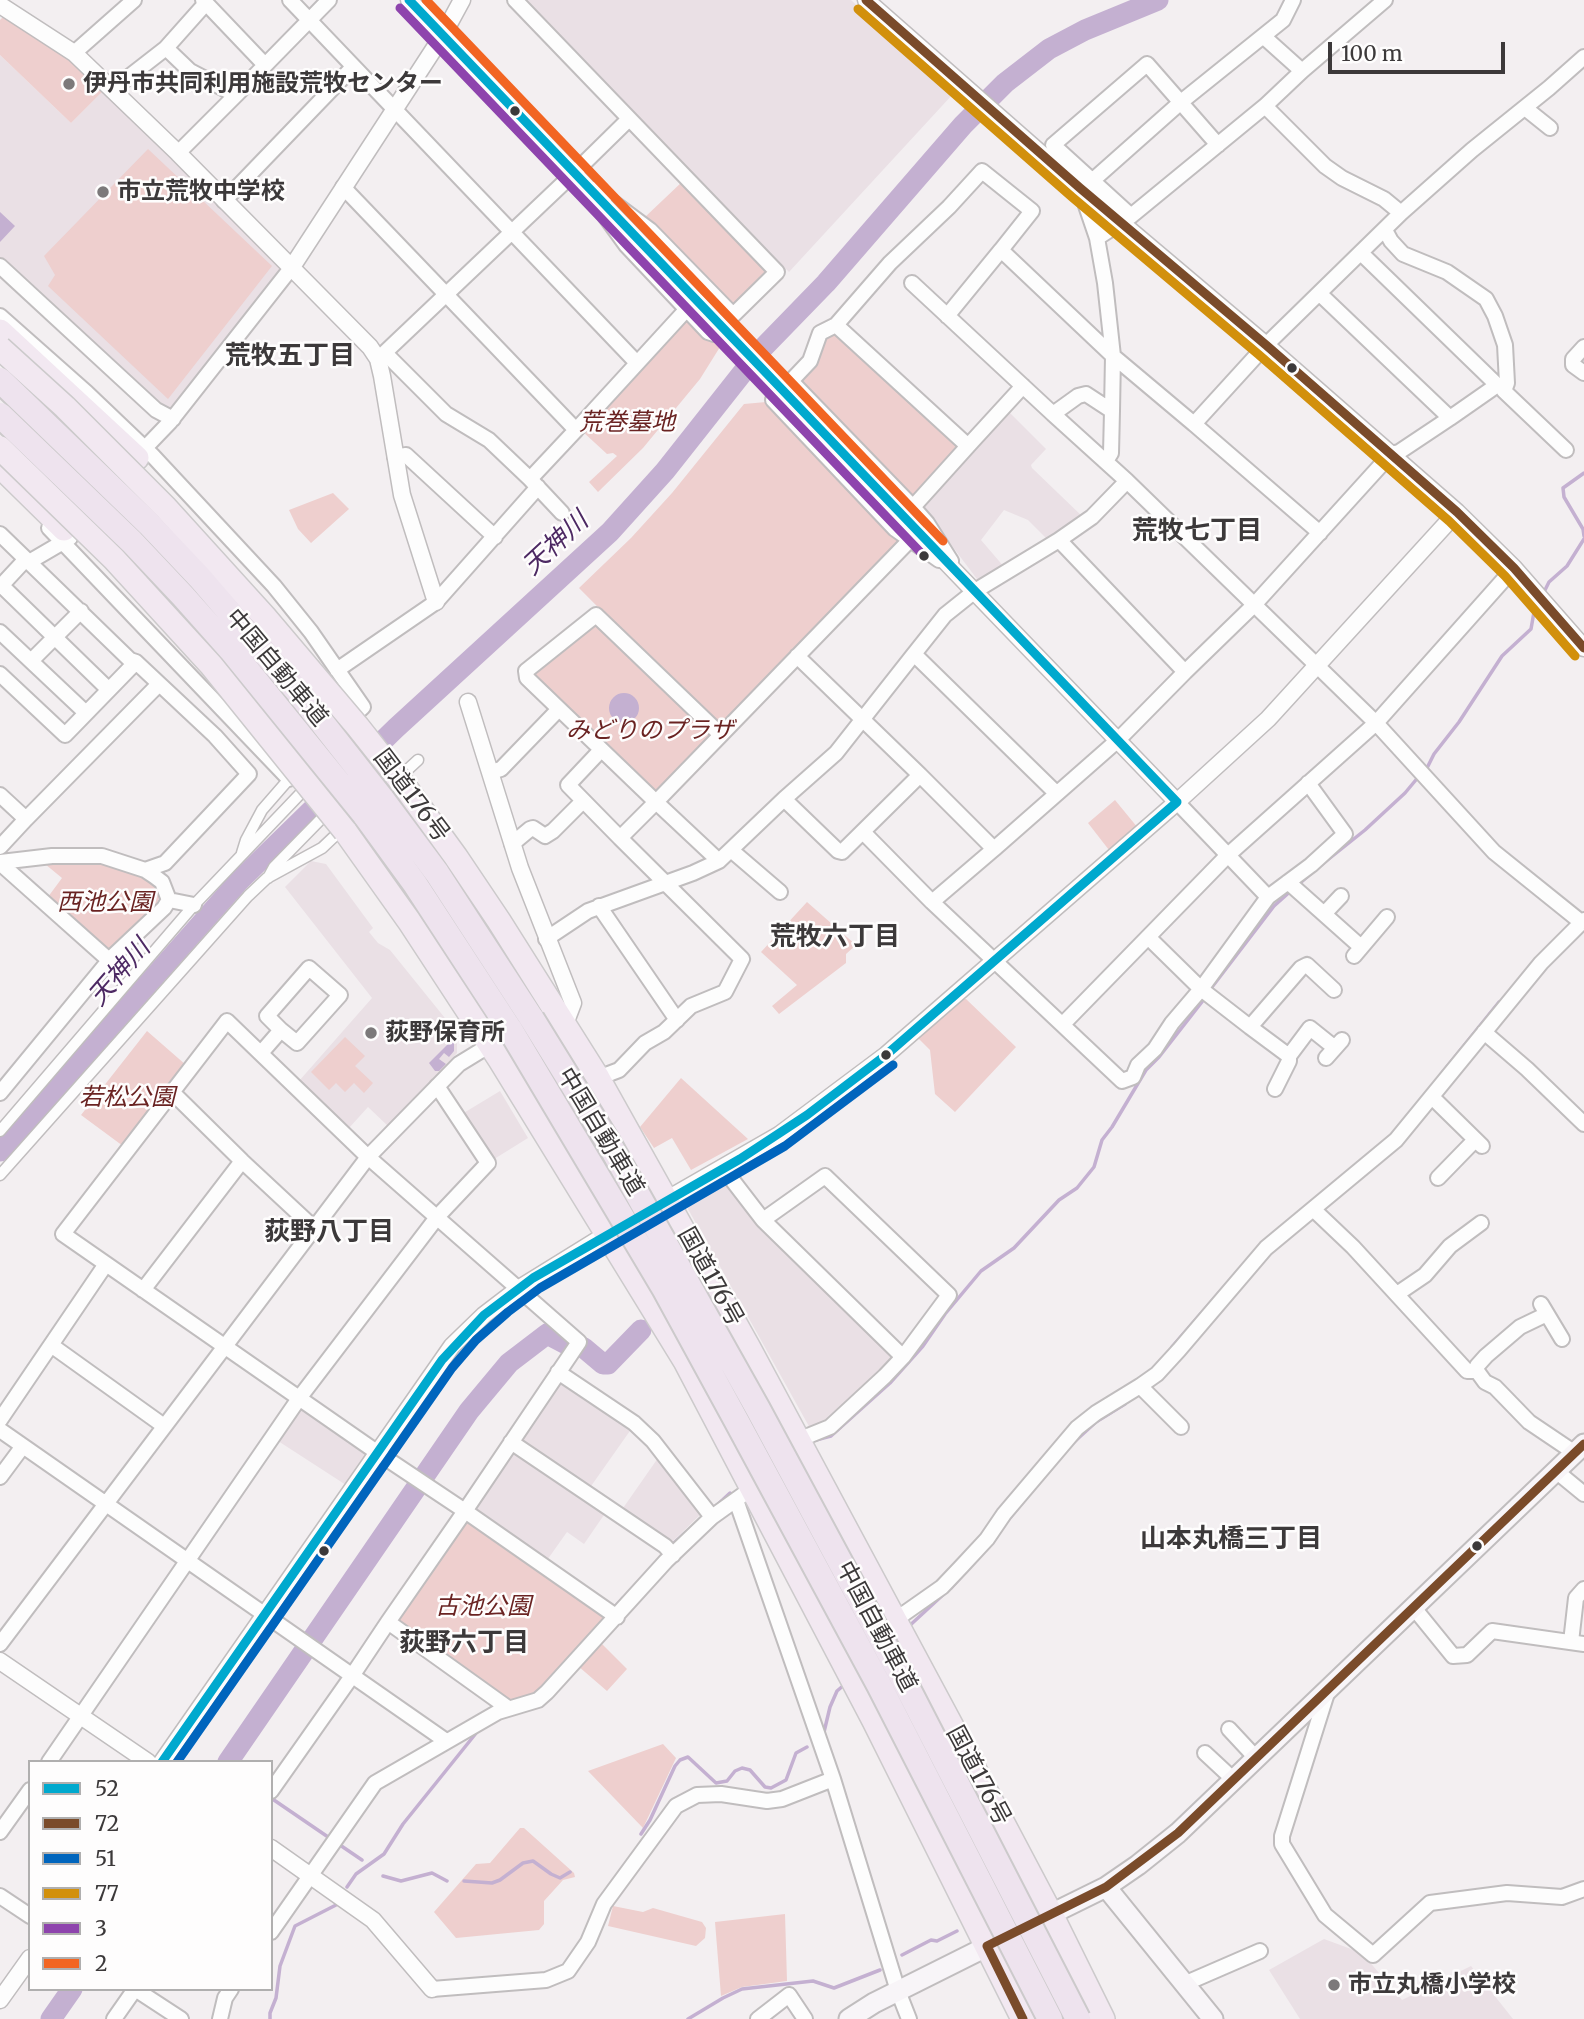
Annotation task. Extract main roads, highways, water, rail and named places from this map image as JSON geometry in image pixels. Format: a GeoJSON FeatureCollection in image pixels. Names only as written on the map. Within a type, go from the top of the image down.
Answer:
{"type":"FeatureCollection","features":[{"type":"Feature","properties":{"kind":"highway"},"geometry":{"type":"LineString","coordinates":[[0,331],[145,454],[283,616],[358,727]]}},
{"type":"Feature","properties":{"kind":"highway","name":"国道176号"},"geometry":{"type":"LineString","coordinates":[[0,348],[65,407],[166,508],[264,616],[358,727],[456,857],[565,1024],[667,1199],[895,1620],[1051,1914],[1103,2019]]}},
{"type":"Feature","properties":{"kind":"highway","name":"中国自動車道"},"geometry":{"type":"LineString","coordinates":[[0,380],[149,524],[200,578],[306,702],[373,806]]}},
{"type":"Feature","properties":{"kind":"highway","name":"中国自動車道"},"geometry":{"type":"LineString","coordinates":[[0,415],[132,542],[437,873],[508,1038],[664,1288],[873,1673],[1051,2019]]}},
{"type":"Feature","properties":{"kind":"highway"},"geometry":{"type":"LineString","coordinates":[[0,447],[114,559],[211,665],[290,771]]}},
{"type":"Feature","properties":{"kind":"highway"},"geometry":{"type":"LineString","coordinates":[[0,466],[65,536],[105,569],[345,831],[409,921],[508,1038],[606,1234],[685,1361],[743,1495],[874,1721],[1023,2019]]}},
{"type":"Feature","properties":{"kind":"highway","name":"中国自動車道"},"geometry":{"type":"LineString","coordinates":[[508,1038],[671,1253],[777,1443],[901,1675],[1078,2019]]}},
{"type":"Feature","properties":{"kind":"main road"},"geometry":{"type":"LineString","coordinates":[[849,2019],[898,1991],[1106,1887],[1155,1853],[1580,1448]]}},
{"type":"Feature","properties":{"kind":"main road"},"geometry":{"type":"LineString","coordinates":[[1106,1887],[1213,2019]]}},
{"type":"Feature","properties":{"kind":"waterway","name":"天神川"},"geometry":{"type":"LineString","coordinates":[[0,1151],[239,881],[396,728],[610,532],[665,471],[759,352],[826,283],[963,125],[1005,83],[1049,49],[1085,30],[1158,0]]}},
{"type":"Feature","properties":{"kind":"waterway"},"geometry":{"type":"LineString","coordinates":[[1584,473],[1563,488],[1564,497],[1583,529],[1584,536]]}},
{"type":"Feature","properties":{"kind":"waterway"},"geometry":{"type":"LineString","coordinates":[[1544,592],[1549,582],[1567,566],[1584,539]]}},
{"type":"Feature","properties":{"kind":"waterway"},"geometry":{"type":"LineString","coordinates":[[1426,770],[1434,754],[1459,722],[1502,656],[1531,629],[1539,602]]}},
{"type":"Feature","properties":{"kind":"waterway"},"geometry":{"type":"LineString","coordinates":[[1320,866],[1365,830],[1405,793],[1420,775]]}},
{"type":"Feature","properties":{"kind":"waterway"},"geometry":{"type":"LineString","coordinates":[[1299,884],[1314,871]]}},
{"type":"Feature","properties":{"kind":"waterway"},"geometry":{"type":"LineString","coordinates":[[1209,991],[1274,906],[1293,889]]}},
{"type":"Feature","properties":{"kind":"waterway"},"geometry":{"type":"LineString","coordinates":[[816,1440],[831,1436],[890,1383],[923,1346],[945,1314],[981,1271],[1014,1248],[1059,1200],[1077,1188],[1094,1167],[1102,1140],[1146,1070],[1205,998]]}},
{"type":"Feature","properties":{"kind":"waterway"},"geometry":{"type":"LineString","coordinates":[[1441,1074],[1499,1002]]}},
{"type":"Feature","properties":{"kind":"waterway"},"geometry":{"type":"LineString","coordinates":[[1172,1347],[1263,1242]]}},
{"type":"Feature","properties":{"kind":"waterway"},"geometry":{"type":"LineString","coordinates":[[584,1348],[603,1364],[608,1364],[641,1330]]}},
{"type":"Feature","properties":{"kind":"waterway"},"geometry":{"type":"LineString","coordinates":[[229,1760],[469,1411],[509,1363],[547,1334],[568,1345]]}},
{"type":"Feature","properties":{"kind":"waterway"},"geometry":{"type":"LineString","coordinates":[[1073,1443],[1096,1422],[1125,1404]]}},
{"type":"Feature","properties":{"kind":"waterway"},"geometry":{"type":"LineString","coordinates":[[716,1506],[730,1493]]}},
{"type":"Feature","properties":{"kind":"waterway"},"geometry":{"type":"LineString","coordinates":[[1005,1524],[1027,1497]]}},
{"type":"Feature","properties":{"kind":"waterway"},"geometry":{"type":"LineString","coordinates":[[673,1544],[686,1532]]}},
{"type":"Feature","properties":{"kind":"waterway"},"geometry":{"type":"LineString","coordinates":[[951,1588],[967,1570]]}},
{"type":"Feature","properties":{"kind":"waterway"},"geometry":{"type":"LineString","coordinates":[[907,1628],[945,1593]]}},
{"type":"Feature","properties":{"kind":"waterway"},"geometry":{"type":"LineString","coordinates":[[615,1607],[623,1598]]}},
{"type":"Feature","properties":{"kind":"waterway"},"geometry":{"type":"LineString","coordinates":[[824,1732],[830,1707],[837,1691],[844,1685]]}},
{"type":"Feature","properties":{"kind":"waterway"},"geometry":{"type":"LineString","coordinates":[[347,1887],[356,1874],[384,1854],[403,1824],[477,1732]]}},
{"type":"Feature","properties":{"kind":"waterway"},"geometry":{"type":"LineString","coordinates":[[641,1834],[680,1760],[688,1757],[716,1783],[727,1781],[735,1771],[742,1768],[750,1770],[765,1787],[771,1788],[786,1780],[796,1753],[807,1747]]}},
{"type":"Feature","properties":{"kind":"waterway"},"geometry":{"type":"LineString","coordinates":[[273,1799],[331,1839]]}},
{"type":"Feature","properties":{"kind":"waterway"},"geometry":{"type":"LineString","coordinates":[[337,1843],[362,1860]]}},
{"type":"Feature","properties":{"kind":"waterway"},"geometry":{"type":"LineString","coordinates":[[464,1881],[492,1883],[523,1863],[533,1861],[560,1878],[570,1872]]}},
{"type":"Feature","properties":{"kind":"waterway"},"geometry":{"type":"LineString","coordinates":[[383,1876],[401,1881],[432,1873],[447,1881]]}},
{"type":"Feature","properties":{"kind":"waterway"},"geometry":{"type":"LineString","coordinates":[[270,2019],[280,1966],[295,1926],[336,1905]]}},
{"type":"Feature","properties":{"kind":"waterway"},"geometry":{"type":"LineString","coordinates":[[902,1955],[931,1940],[937,1941],[957,1931]]}},
{"type":"Feature","properties":{"kind":"waterway"},"geometry":{"type":"LineString","coordinates":[[688,2019],[742,1989],[813,1981],[834,1988],[880,1970]]}},
{"type":"Feature","properties":{"kind":"waterway"},"geometry":{"type":"LineString","coordinates":[[51,2019],[71,1991]]}},
{"type":"Feature","properties":{"kind":"place","name":"伊丹市共同利用施設荒牧センター"},"geometry":{"type":"Point","coordinates":[69,84]}},
{"type":"Feature","properties":{"kind":"place","name":"市立荒牧中学校"},"geometry":{"type":"Point","coordinates":[103,192]}},
{"type":"Feature","properties":{"kind":"place","name":"荻野保育所"},"geometry":{"type":"Point","coordinates":[371,1033]}},
{"type":"Feature","properties":{"kind":"place","name":"市立丸橋小学校"},"geometry":{"type":"Point","coordinates":[1334,1985]}},
{"type":"Feature","properties":{"kind":"district","name":"荒牧五丁目"},"geometry":{"type":"Point","coordinates":[290,357]}},
{"type":"Feature","properties":{"kind":"district","name":"荒牧七丁目"},"geometry":{"type":"Point","coordinates":[1197,532]}},
{"type":"Feature","properties":{"kind":"district","name":"荒牧六丁目"},"geometry":{"type":"Point","coordinates":[835,938]}},
{"type":"Feature","properties":{"kind":"district","name":"荻野八丁目"},"geometry":{"type":"Point","coordinates":[329,1233]}},
{"type":"Feature","properties":{"kind":"district","name":"山本丸橋三丁目"},"geometry":{"type":"Point","coordinates":[1231,1540]}},
{"type":"Feature","properties":{"kind":"district","name":"荻野六丁目"},"geometry":{"type":"Point","coordinates":[464,1644]}},
{"type":"Feature","properties":{"kind":"park label","name":"荒巻墓地"},"geometry":{"type":"Point","coordinates":[627,423]}},
{"type":"Feature","properties":{"kind":"park label","name":"みどりのプラザ"},"geometry":{"type":"Point","coordinates":[650,731]}},
{"type":"Feature","properties":{"kind":"park label","name":"西池公園"},"geometry":{"type":"Point","coordinates":[105,903]}},
{"type":"Feature","properties":{"kind":"park label","name":"若松公園"},"geometry":{"type":"Point","coordinates":[127,1098]}},
{"type":"Feature","properties":{"kind":"park label","name":"古池公園"},"geometry":{"type":"Point","coordinates":[483,1607]}}]}
